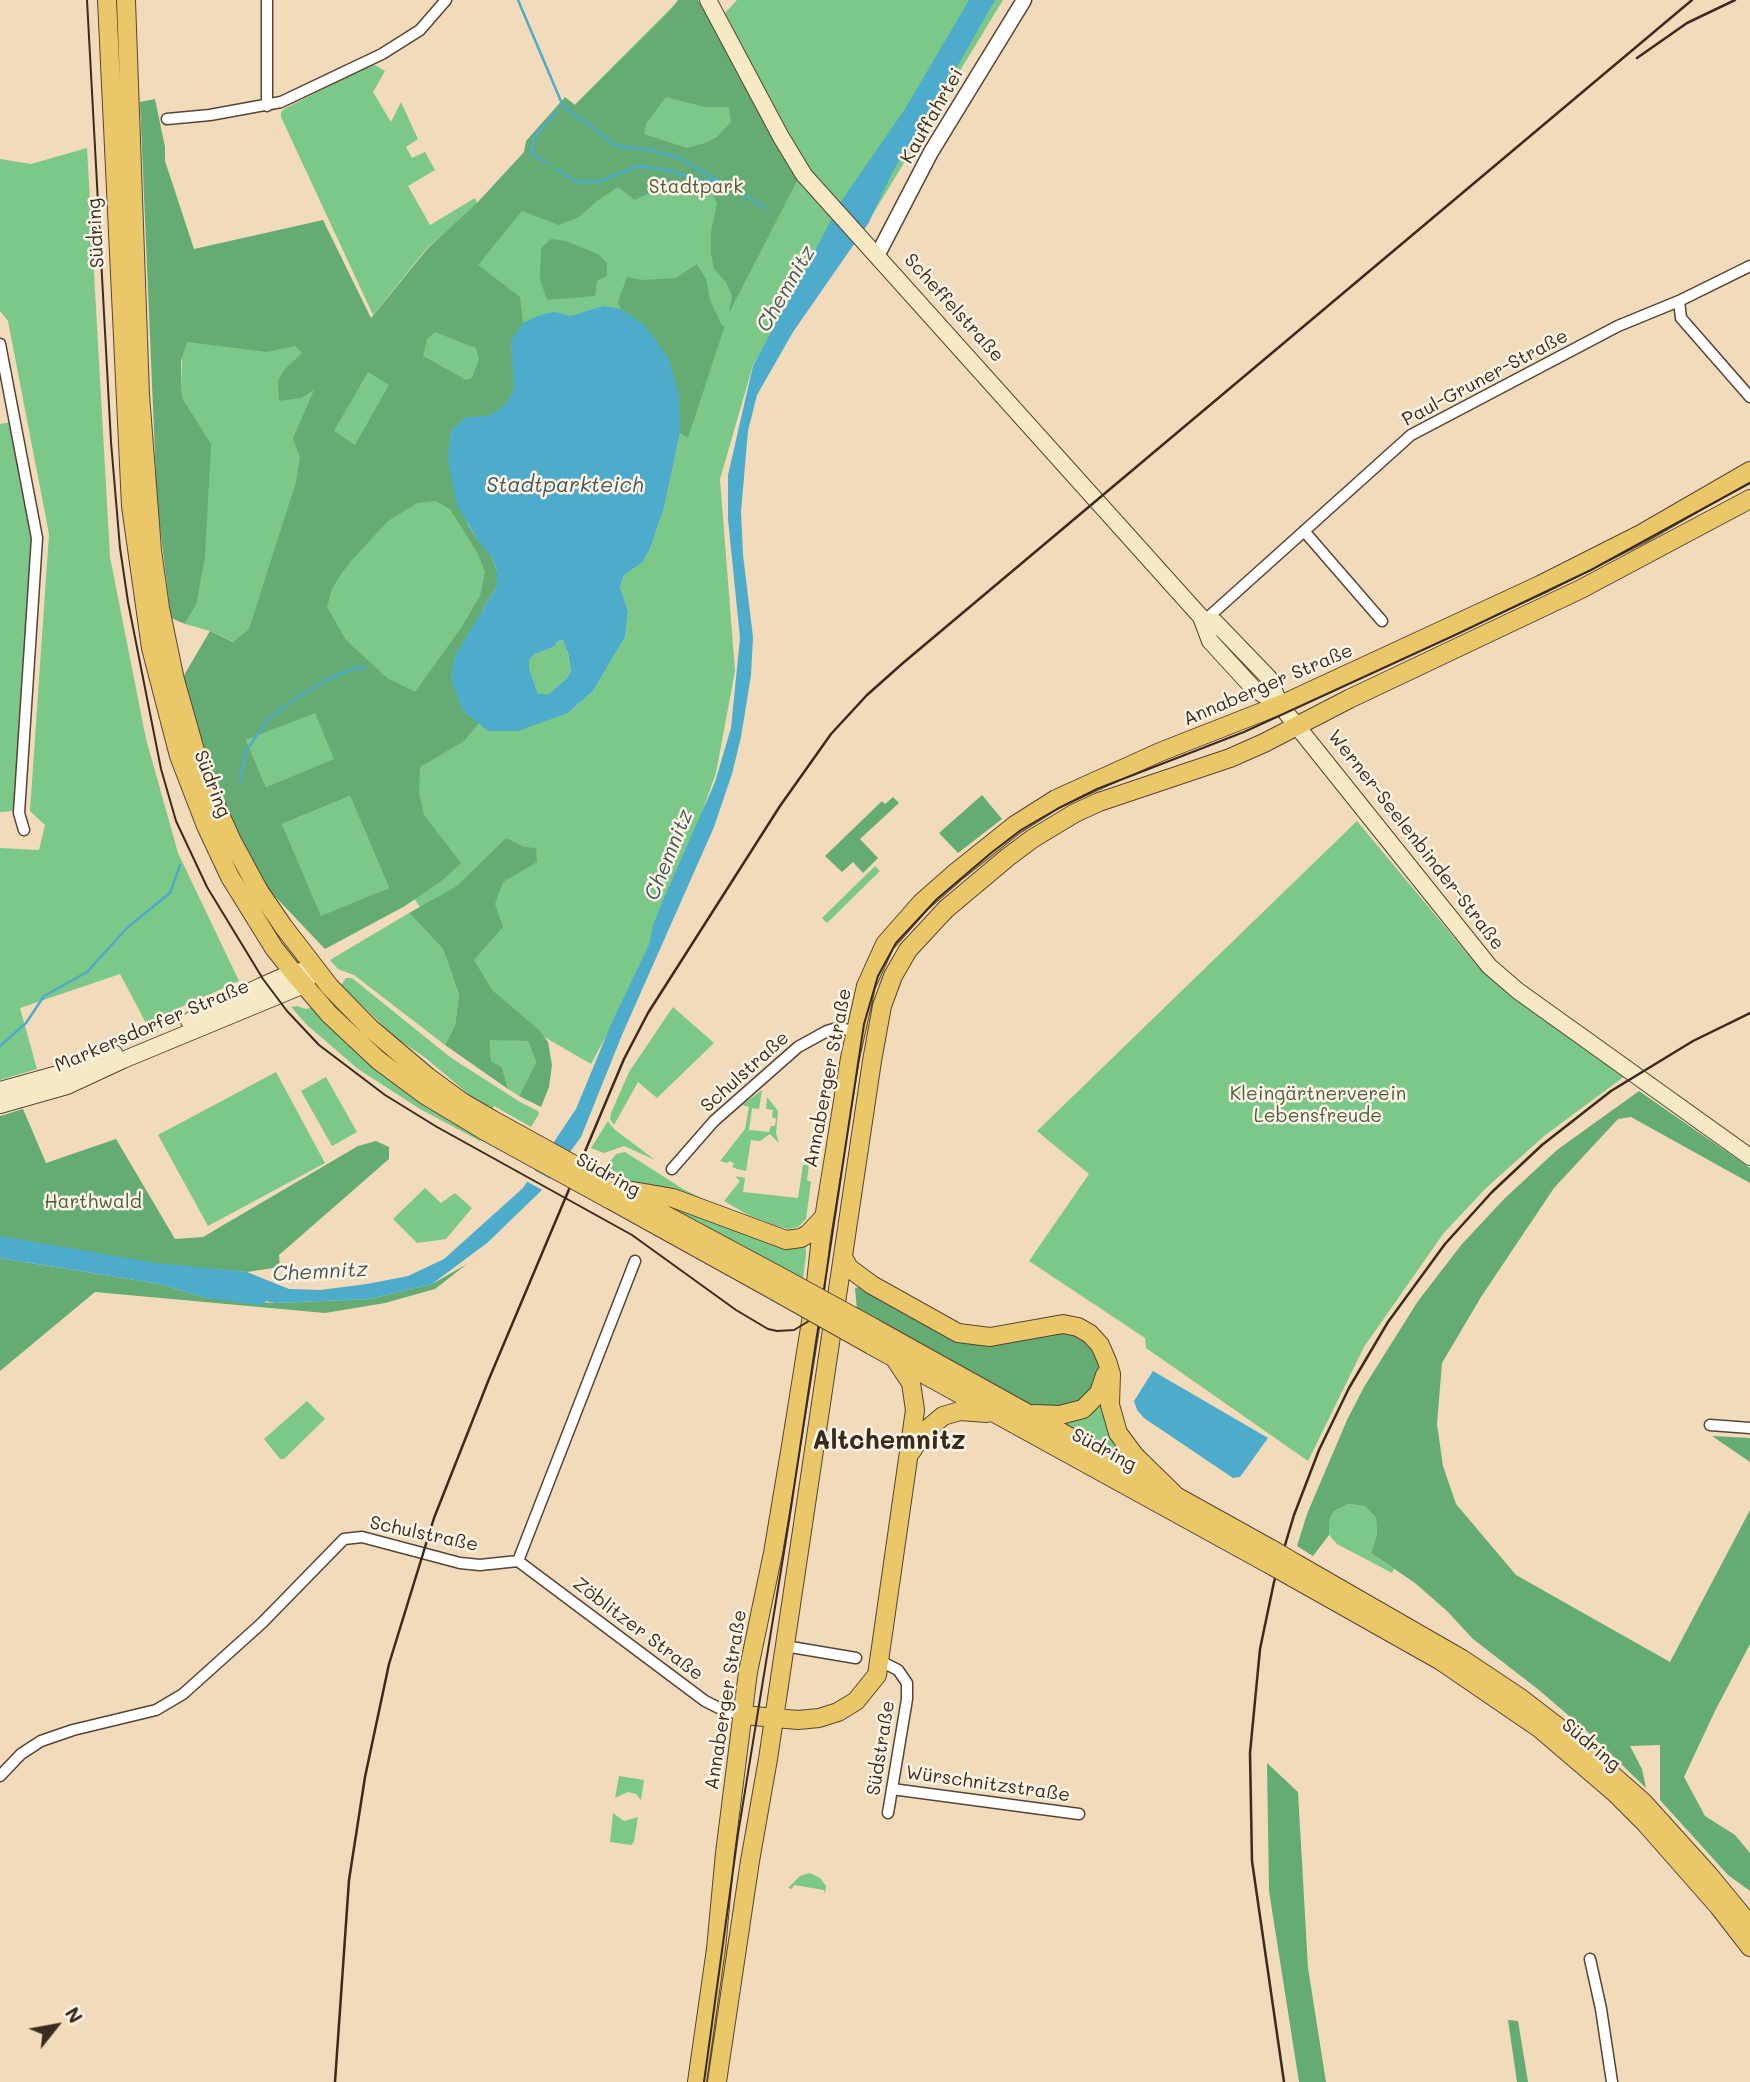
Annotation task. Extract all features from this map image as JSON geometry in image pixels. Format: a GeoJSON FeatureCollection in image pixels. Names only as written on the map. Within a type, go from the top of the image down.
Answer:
{"type":"FeatureCollection","features":[{"type":"Feature","properties":{"kind":"main road","name":"Südring"},"geometry":{"type":"LineString","coordinates":[[107,0],[131,506],[151,648],[171,730],[206,827],[244,902],[308,973]]}},
{"type":"Feature","properties":{"kind":"main road","name":"Südring"},"geometry":{"type":"LineString","coordinates":[[126,0],[140,394],[151,537],[160,608],[178,692],[202,775],[232,841],[259,891],[341,1026],[425,1095],[488,1125],[873,1336],[1029,1413],[1174,1494],[1441,1661],[1500,1700],[1593,1773],[1750,1925]]}},
{"type":"Feature","properties":{"kind":"main road","name":"Scheffelstraße"},"geometry":{"type":"LineString","coordinates":[[708,0],[804,175],[1204,621],[1210,641],[1254,689],[1290,716]]}},
{"type":"Feature","properties":{"kind":"main road","name":"Annaberger Straße"},"geometry":{"type":"LineString","coordinates":[[717,2082],[882,1006],[893,976],[917,938],[946,909],[1008,856],[1064,819],[1109,798],[1230,758],[1290,716],[1582,565],[1750,471]]}},
{"type":"Feature","properties":{"kind":"main road","name":"Annaberger Straße"},"geometry":{"type":"LineString","coordinates":[[697,2082],[716,1949],[748,1672],[773,1553],[808,1342],[824,1217],[856,1031],[866,986],[885,944],[920,903],[1004,833],[1034,812],[1083,785],[1290,716],[1581,589],[1750,499]]}},
{"type":"Feature","properties":{"kind":"main road","name":"Werner-Seelenbinder-Straße"},"geometry":{"type":"LineString","coordinates":[[1290,716],[1489,966],[1527,997],[1750,1157]]}},
{"type":"Feature","properties":{"kind":"main road","name":"Markersdorfer Straße"},"geometry":{"type":"LineString","coordinates":[[0,1090],[65,1072],[308,973]]}},
{"type":"Feature","properties":{"kind":"main road","name":"Markersdorfer Straße"},"geometry":{"type":"LineString","coordinates":[[0,1105],[67,1086],[308,973]]}},
{"type":"Feature","properties":{"kind":"main road"},"geometry":{"type":"LineString","coordinates":[[612,1194],[673,1198],[786,1240],[808,1234],[824,1217]]}},
{"type":"Feature","properties":{"kind":"main road"},"geometry":{"type":"LineString","coordinates":[[843,1257],[854,1273],[872,1286],[941,1325],[968,1335],[990,1337],[1054,1325],[1078,1328],[1095,1338],[1111,1374],[1110,1405],[1118,1433],[1135,1455],[1174,1494]]}},
{"type":"Feature","properties":{"kind":"main road"},"geometry":{"type":"LineString","coordinates":[[836,1303],[852,1290],[872,1286]]}},
{"type":"Feature","properties":{"kind":"main road","name":"Südring"},"geometry":{"type":"LineString","coordinates":[[873,1336],[895,1359],[1271,1557]]}},
{"type":"Feature","properties":{"kind":"main road"},"geometry":{"type":"LineString","coordinates":[[743,1715],[802,1720],[819,1718],[838,1712],[856,1701],[877,1675],[915,1410],[911,1383],[895,1359]]}},
{"type":"Feature","properties":{"kind":"main road"},"geometry":{"type":"LineString","coordinates":[[1029,1413],[1059,1415],[1083,1409],[1099,1393],[1107,1361]]}},
{"type":"Feature","properties":{"kind":"main road"},"geometry":{"type":"LineString","coordinates":[[915,1410],[923,1394],[938,1382],[950,1381],[984,1389]]}},
{"type":"Feature","properties":{"kind":"main road"},"geometry":{"type":"LineString","coordinates":[[909,1455],[924,1432],[943,1416],[960,1411],[997,1415]]}},
{"type":"Feature","properties":{"kind":"main road","name":"Südring"},"geometry":{"type":"LineString","coordinates":[[1293,1570],[1401,1622],[1502,1685],[1573,1739],[1643,1802],[1708,1884],[1750,1947]]}},
{"type":"Feature","properties":{"kind":"street"},"geometry":{"type":"LineString","coordinates":[[267,0],[267,106]]}},
{"type":"Feature","properties":{"kind":"street"},"geometry":{"type":"LineString","coordinates":[[167,119],[210,115],[281,102],[382,54],[421,30],[446,0]]}},
{"type":"Feature","properties":{"kind":"street","name":"Kauffahrtei"},"geometry":{"type":"LineString","coordinates":[[877,254],[931,152],[1024,0]]}},
{"type":"Feature","properties":{"kind":"street","name":"Paul-Gruner-Straße"},"geometry":{"type":"LineString","coordinates":[[1204,621],[1411,435],[1618,326],[1679,301],[1750,266]]}},
{"type":"Feature","properties":{"kind":"street"},"geometry":{"type":"LineString","coordinates":[[1679,301],[1681,318],[1750,397]]}},
{"type":"Feature","properties":{"kind":"street"},"geometry":{"type":"LineString","coordinates":[[0,344],[37,538],[19,813],[24,831]]}},
{"type":"Feature","properties":{"kind":"street"},"geometry":{"type":"LineString","coordinates":[[1304,531],[1382,621]]}},
{"type":"Feature","properties":{"kind":"street","name":"Schulstraße"},"geometry":{"type":"LineString","coordinates":[[672,1169],[714,1121],[798,1047],[837,1028],[856,1031]]}},
{"type":"Feature","properties":{"kind":"street"},"geometry":{"type":"LineString","coordinates":[[518,1561],[635,1261]]}},
{"type":"Feature","properties":{"kind":"street"},"geometry":{"type":"LineString","coordinates":[[1710,1425],[1750,1428]]}},
{"type":"Feature","properties":{"kind":"street","name":"Schulstraße"},"geometry":{"type":"LineString","coordinates":[[0,1776],[21,1754],[41,1741],[73,1730],[156,1710],[183,1694],[262,1623],[344,1539],[362,1537],[460,1563],[480,1565],[518,1561]]}},
{"type":"Feature","properties":{"kind":"street","name":"Zöblitzer Straße"},"geometry":{"type":"LineString","coordinates":[[518,1561],[705,1701],[723,1710],[743,1715]]}},
{"type":"Feature","properties":{"kind":"street"},"geometry":{"type":"LineString","coordinates":[[785,1646],[856,1658]]}},
{"type":"Feature","properties":{"kind":"street","name":"Südstraße"},"geometry":{"type":"LineString","coordinates":[[880,1661],[898,1670],[907,1683],[907,1699],[888,1813]]}},
{"type":"Feature","properties":{"kind":"street","name":"Würschnitzstraße"},"geometry":{"type":"LineString","coordinates":[[892,1789],[1079,1814]]}},
{"type":"Feature","properties":{"kind":"street"},"geometry":{"type":"LineString","coordinates":[[1590,1959],[1612,2082]]}},
{"type":"Feature","properties":{"kind":"green space"},"geometry":{"type":"Polygon","coordinates":[[[678,0],[698,0],[801,173],[729,313],[732,296],[726,282],[714,269],[711,253],[711,232],[717,203],[713,195],[702,186],[687,183],[668,184],[635,200],[618,187],[579,217],[559,225],[522,211],[478,265],[520,297],[523,323],[511,340],[514,389],[505,406],[489,416],[466,417],[451,431],[448,460],[468,526],[492,557],[497,571],[497,586],[455,656],[451,679],[463,711],[479,723],[464,741],[420,767],[419,793],[424,815],[461,863],[444,879],[405,906],[325,949],[265,886],[237,838],[200,748],[183,677],[210,631],[233,642],[249,629],[296,482],[300,457],[293,438],[314,390],[301,398],[279,401],[278,381],[284,370],[302,353],[295,346],[267,352],[187,342],[181,361],[182,398],[211,444],[205,557],[196,605],[185,624],[171,618],[157,502],[140,102],[155,99],[165,147],[165,161],[194,249],[323,220],[371,318],[428,248],[477,203],[524,152],[526,141],[565,97],[575,105],[678,0]],[[666,97],[646,124],[644,134],[687,148],[717,137],[731,122],[729,108],[705,107],[666,97]],[[435,332],[427,339],[423,356],[466,380],[472,378],[479,359],[476,348],[435,332]],[[368,372],[334,431],[355,445],[389,385],[368,372]],[[436,501],[417,503],[388,521],[351,561],[332,589],[327,607],[346,640],[387,678],[415,692],[461,628],[480,596],[485,572],[478,554],[450,509],[436,501]],[[315,713],[246,740],[266,787],[334,759],[315,713]],[[350,796],[282,824],[321,916],[389,888],[350,796]]]}},
{"type":"Feature","properties":{"kind":"green space","name":"Stadtpark"},"geometry":{"type":"Polygon","coordinates":[[[679,0],[713,26],[737,0],[1003,0],[865,227],[840,226],[753,365],[720,479],[735,671],[716,773],[653,948],[591,1064],[534,1031],[475,985],[410,893],[321,704],[234,642],[185,624],[196,605],[182,399],[182,331],[369,321],[457,222],[427,248],[373,315],[281,112],[366,67],[375,65],[385,71],[373,92],[391,122],[401,102],[418,139],[406,147],[412,158],[425,152],[435,170],[408,186],[430,225],[475,198],[477,203],[679,0]],[[603,306],[570,316],[492,557],[463,711],[487,730],[568,713],[593,691],[625,637],[628,611],[620,587],[624,575],[642,563],[650,549],[664,508],[680,433],[603,306]]]}},
{"type":"Feature","properties":{"kind":"green space"},"geometry":{"type":"Polygon","coordinates":[[[87,148],[110,557],[146,739],[178,853],[239,981],[146,1023],[120,974],[20,1008],[37,1069],[0,1080],[0,848],[39,850],[45,825],[30,811],[49,534],[8,321],[0,311],[0,159],[31,164],[87,148]]]}},
{"type":"Feature","properties":{"kind":"green space"},"geometry":{"type":"Polygon","coordinates":[[[551,239],[566,241],[598,254],[607,263],[607,276],[597,281],[595,296],[547,300],[540,279],[541,248],[551,239]]]}},
{"type":"Feature","properties":{"kind":"green space"},"geometry":{"type":"Polygon","coordinates":[[[697,264],[706,279],[710,300],[722,326],[725,325],[688,438],[680,433],[679,396],[644,325],[621,309],[618,302],[627,277],[641,280],[676,278],[697,264]]]}},
{"type":"Feature","properties":{"kind":"green space"},"geometry":{"type":"Polygon","coordinates":[[[12,422],[33,541],[14,811],[0,812],[0,424],[12,422]]]}},
{"type":"Feature","properties":{"kind":"green space"},"geometry":{"type":"Polygon","coordinates":[[[563,640],[571,671],[549,694],[538,694],[529,660],[535,654],[554,647],[558,641],[563,640]]]}},
{"type":"Feature","properties":{"kind":"green space"},"geometry":{"type":"Polygon","coordinates":[[[315,712],[335,759],[266,787],[246,740],[315,712]]]}},
{"type":"Feature","properties":{"kind":"green space"},"geometry":{"type":"Polygon","coordinates":[[[982,795],[1002,819],[958,853],[939,833],[982,795]]]}},
{"type":"Feature","properties":{"kind":"green space"},"geometry":{"type":"Polygon","coordinates":[[[350,796],[389,888],[321,917],[282,824],[350,796]]]}},
{"type":"Feature","properties":{"kind":"green space"},"geometry":{"type":"Polygon","coordinates":[[[893,797],[899,803],[860,839],[878,858],[863,873],[853,862],[842,872],[825,856],[882,801],[885,804],[893,797]]]}},
{"type":"Feature","properties":{"kind":"green space","name":"Kleingärtnerverein Lebensfreude"},"geometry":{"type":"Polygon","coordinates":[[[1357,821],[1475,963],[1625,1076],[1544,1136],[1485,1189],[1443,1234],[1364,1347],[1308,1461],[1146,1348],[1145,1338],[1029,1261],[1089,1174],[1037,1131],[1357,821]]]}},
{"type":"Feature","properties":{"kind":"green space"},"geometry":{"type":"Polygon","coordinates":[[[506,838],[524,847],[536,848],[537,862],[503,882],[495,904],[503,927],[474,960],[492,990],[539,1030],[548,1042],[552,1065],[549,1087],[541,1107],[519,1096],[536,1062],[528,1041],[490,1040],[491,1061],[502,1067],[508,1089],[445,1045],[455,1025],[459,995],[443,949],[409,913],[457,886],[506,838]]]}},
{"type":"Feature","properties":{"kind":"green space"},"geometry":{"type":"Polygon","coordinates":[[[875,866],[880,871],[827,923],[822,918],[875,866]]]}},
{"type":"Feature","properties":{"kind":"green space"},"geometry":{"type":"Polygon","coordinates":[[[409,913],[443,949],[459,996],[455,1025],[445,1045],[354,975],[338,969],[330,960],[409,913]]]}},
{"type":"Feature","properties":{"kind":"green space"},"geometry":{"type":"Polygon","coordinates":[[[346,978],[352,978],[450,1057],[538,1111],[539,1114],[531,1127],[494,1106],[492,1109],[467,1093],[427,1059],[395,1037],[341,985],[346,978]]]}},
{"type":"Feature","properties":{"kind":"green space"},"geometry":{"type":"Polygon","coordinates":[[[291,1007],[306,1009],[316,1007],[483,1135],[480,1141],[420,1109],[358,1069],[306,1024],[291,1007]]]}},
{"type":"Feature","properties":{"kind":"green space"},"geometry":{"type":"Polygon","coordinates":[[[673,1007],[714,1043],[657,1098],[638,1082],[614,1125],[610,1119],[611,1113],[629,1072],[673,1007]]]}},
{"type":"Feature","properties":{"kind":"green space"},"geometry":{"type":"Polygon","coordinates":[[[490,1039],[528,1041],[536,1062],[519,1096],[508,1089],[502,1067],[491,1061],[490,1039]]]}},
{"type":"Feature","properties":{"kind":"green space"},"geometry":{"type":"Polygon","coordinates":[[[276,1072],[325,1163],[208,1226],[158,1135],[276,1072]]]}},
{"type":"Feature","properties":{"kind":"green space"},"geometry":{"type":"Polygon","coordinates":[[[326,1077],[357,1132],[332,1146],[301,1091],[326,1077]]]}},
{"type":"Feature","properties":{"kind":"green space"},"geometry":{"type":"Polygon","coordinates":[[[762,1090],[759,1109],[752,1108],[749,1130],[769,1132],[771,1126],[775,1126],[773,1110],[766,1109],[767,1097],[778,1111],[776,1133],[779,1143],[770,1134],[760,1141],[751,1140],[746,1171],[737,1169],[732,1167],[734,1164],[730,1161],[720,1161],[745,1129],[749,1107],[742,1105],[762,1090]]]}},
{"type":"Feature","properties":{"kind":"green space"},"geometry":{"type":"Polygon","coordinates":[[[1639,1091],[1750,1168],[1750,1183],[1631,1117],[1618,1119],[1554,1188],[1481,1297],[1442,1363],[1437,1424],[1443,1466],[1456,1504],[1516,1575],[1670,1662],[1750,1510],[1750,1644],[1684,1777],[1705,1816],[1735,1835],[1750,1853],[1750,1891],[1728,1875],[1660,1800],[1660,1745],[1630,1746],[1642,1769],[1646,1788],[1539,1690],[1473,1639],[1415,1583],[1371,1553],[1377,1534],[1376,1518],[1365,1506],[1348,1504],[1334,1511],[1329,1521],[1329,1535],[1313,1556],[1297,1546],[1307,1514],[1347,1420],[1364,1387],[1418,1301],[1462,1244],[1505,1198],[1557,1150],[1639,1091]]]}},
{"type":"Feature","properties":{"kind":"green space","name":"Harthwald"},"geometry":{"type":"Polygon","coordinates":[[[23,1109],[46,1163],[116,1139],[175,1239],[203,1237],[358,1146],[376,1141],[389,1147],[389,1159],[279,1255],[280,1267],[247,1272],[156,1264],[0,1237],[0,1116],[23,1109]]]}},
{"type":"Feature","properties":{"kind":"green space"},"geometry":{"type":"Polygon","coordinates":[[[608,1121],[614,1129],[655,1160],[624,1146],[604,1153],[591,1148],[608,1121]]]}},
{"type":"Feature","properties":{"kind":"green space"},"geometry":{"type":"Polygon","coordinates":[[[625,1152],[683,1189],[735,1215],[626,1182],[628,1179],[606,1167],[616,1154],[625,1152]]]}},
{"type":"Feature","properties":{"kind":"green space"},"geometry":{"type":"Polygon","coordinates":[[[803,1165],[809,1165],[807,1180],[811,1182],[806,1219],[798,1227],[788,1229],[777,1226],[748,1215],[724,1201],[740,1181],[735,1176],[745,1178],[743,1192],[798,1198],[803,1165]]]}},
{"type":"Feature","properties":{"kind":"green space"},"geometry":{"type":"Polygon","coordinates":[[[425,1188],[441,1203],[455,1193],[472,1208],[446,1239],[417,1243],[393,1219],[425,1188]]]}},
{"type":"Feature","properties":{"kind":"green space"},"geometry":{"type":"Polygon","coordinates":[[[670,1206],[805,1240],[803,1280],[669,1208],[670,1206]]]}},
{"type":"Feature","properties":{"kind":"green space"},"geometry":{"type":"Polygon","coordinates":[[[0,1258],[160,1284],[206,1298],[275,1303],[369,1299],[432,1284],[467,1264],[435,1289],[385,1303],[325,1313],[95,1292],[0,1371],[0,1258]]]}},
{"type":"Feature","properties":{"kind":"green space"},"geometry":{"type":"Polygon","coordinates":[[[863,1286],[958,1333],[1063,1324],[1105,1353],[1095,1399],[1029,1413],[857,1311],[855,1288],[863,1286]]]}},
{"type":"Feature","properties":{"kind":"green space"},"geometry":{"type":"Polygon","coordinates":[[[1099,1393],[1113,1420],[1174,1494],[1029,1413],[1099,1393]]]}},
{"type":"Feature","properties":{"kind":"green space"},"geometry":{"type":"Polygon","coordinates":[[[307,1401],[325,1419],[284,1459],[280,1459],[264,1439],[307,1401]]]}},
{"type":"Feature","properties":{"kind":"green space"},"geometry":{"type":"Polygon","coordinates":[[[1712,1436],[1750,1438],[1750,1462],[1712,1436]]]}},
{"type":"Feature","properties":{"kind":"green space"},"geometry":{"type":"Polygon","coordinates":[[[1348,1504],[1365,1506],[1376,1518],[1377,1534],[1371,1553],[1394,1569],[1392,1573],[1337,1544],[1329,1535],[1329,1521],[1334,1511],[1348,1504]]]}},
{"type":"Feature","properties":{"kind":"green space"},"geometry":{"type":"Polygon","coordinates":[[[1267,1763],[1298,1792],[1308,1968],[1326,2082],[1299,2082],[1269,1891],[1267,1763]]]}},
{"type":"Feature","properties":{"kind":"green space"},"geometry":{"type":"Polygon","coordinates":[[[619,1776],[644,1780],[641,1800],[636,1794],[628,1792],[615,1798],[619,1776]]]}},
{"type":"Feature","properties":{"kind":"green space"},"geometry":{"type":"Polygon","coordinates":[[[613,1813],[624,1821],[638,1817],[634,1842],[631,1845],[610,1842],[613,1813]]]}},
{"type":"Feature","properties":{"kind":"green space"},"geometry":{"type":"Polygon","coordinates":[[[810,1873],[820,1878],[826,1886],[825,1894],[824,1890],[794,1885],[792,1889],[788,1888],[800,1876],[810,1873]]]}},
{"type":"Feature","properties":{"kind":"green space"},"geometry":{"type":"Polygon","coordinates":[[[1508,2020],[1518,2021],[1528,2082],[1517,2082],[1508,2020]]]}},
{"type":"Feature","properties":{"kind":"water"},"geometry":{"type":"Polygon","coordinates":[[[969,0],[995,0],[893,171],[868,224],[793,332],[757,395],[748,431],[741,512],[743,555],[753,637],[751,675],[732,774],[714,827],[622,1035],[581,1137],[542,1190],[487,1243],[432,1284],[369,1299],[275,1303],[266,1301],[261,1305],[206,1298],[160,1284],[0,1258],[0,1236],[156,1263],[247,1272],[289,1289],[320,1290],[367,1284],[408,1276],[444,1259],[523,1188],[576,1109],[612,1022],[649,945],[653,925],[715,782],[731,728],[740,638],[728,519],[728,475],[753,366],[842,200],[905,109],[969,0]]]}},
{"type":"Feature","properties":{"kind":"water","name":"Stadtparkteich"},"geometry":{"type":"Polygon","coordinates":[[[603,306],[621,309],[644,325],[669,359],[679,396],[680,433],[664,508],[650,549],[642,563],[624,575],[620,587],[628,611],[625,637],[593,691],[568,713],[518,731],[488,731],[463,711],[451,679],[455,656],[497,586],[497,571],[492,557],[480,543],[457,505],[448,460],[451,431],[466,417],[489,416],[505,405],[514,389],[511,340],[523,323],[555,312],[570,316],[603,306]],[[563,640],[558,641],[554,647],[535,654],[529,660],[538,694],[549,694],[567,678],[571,671],[563,640]]]}},
{"type":"Feature","properties":{"kind":"water"},"geometry":{"type":"Polygon","coordinates":[[[1153,1371],[1268,1438],[1240,1477],[1233,1478],[1144,1418],[1137,1410],[1134,1401],[1153,1371]]]}},
{"type":"Feature","properties":{"kind":"pier"},"geometry":{"type":"Polygon","coordinates":[[[532,1169],[554,1181],[546,1192],[524,1180],[532,1169]]]}},
{"type":"Feature","properties":{"kind":"waterway"},"geometry":{"type":"LineString","coordinates":[[518,0],[563,106],[617,146],[650,150],[679,158],[766,208]]}},
{"type":"Feature","properties":{"kind":"waterway"},"geometry":{"type":"LineString","coordinates":[[548,164],[530,151],[533,138],[557,112]]}},
{"type":"Feature","properties":{"kind":"waterway"},"geometry":{"type":"LineString","coordinates":[[556,169],[579,182],[598,182],[638,166],[666,170],[703,181],[718,180]]}},
{"type":"Feature","properties":{"kind":"waterway"},"geometry":{"type":"LineString","coordinates":[[240,781],[246,751],[269,718],[330,678],[356,668],[365,668]]}},
{"type":"Feature","properties":{"kind":"waterway"},"geometry":{"type":"LineString","coordinates":[[0,1046],[26,1023],[44,996],[87,972],[128,927],[170,893],[180,865]]}},
{"type":"Feature","properties":{"kind":"tram line"},"geometry":{"type":"LineString","coordinates":[[87,0],[111,442],[120,548],[161,769],[176,821],[207,887],[263,979],[287,1011],[319,1045],[385,1095],[437,1127],[632,1235],[736,1310],[768,1329],[794,1330],[809,1321],[821,1309]]}},
{"type":"Feature","properties":{"kind":"tram line"},"geometry":{"type":"LineString","coordinates":[[704,2082],[738,1834],[789,1521],[864,1024],[878,976],[896,943],[937,899],[991,853],[1021,830],[1057,809],[1097,789],[1244,732],[1453,636],[1591,570],[1750,483]]}},
{"type":"Feature","properties":{"kind":"railway"},"geometry":{"type":"LineString","coordinates":[[335,2082],[349,1880],[365,1777],[389,1664],[434,1518],[489,1379],[624,1059],[648,1013],[780,806],[831,734],[867,695],[903,663],[1692,0]]}},
{"type":"Feature","properties":{"kind":"railway"},"geometry":{"type":"LineString","coordinates":[[1637,58],[1687,23],[1735,0]]}},
{"type":"Feature","properties":{"kind":"railway"},"geometry":{"type":"LineString","coordinates":[[1284,2082],[1252,1861],[1250,1753],[1260,1649],[1274,1582],[1294,1515],[1319,1450],[1349,1388],[1388,1322],[1445,1244],[1492,1192],[1542,1145],[1611,1091],[1693,1041],[1750,1013]]}},
{"type":"Feature","properties":{"kind":"district","name":"Altchemnitz"},"geometry":{"type":"Point","coordinates":[889,1441]}},
{"type":"Feature","properties":{"kind":"water label","name":"Chemnitz"},"geometry":{"type":"Point","coordinates":[786,289]}},
{"type":"Feature","properties":{"kind":"water label","name":"Chemnitz"},"geometry":{"type":"Point","coordinates":[669,855]}},
{"type":"Feature","properties":{"kind":"water label","name":"Chemnitz"},"geometry":{"type":"Point","coordinates":[320,1272]}}]}
